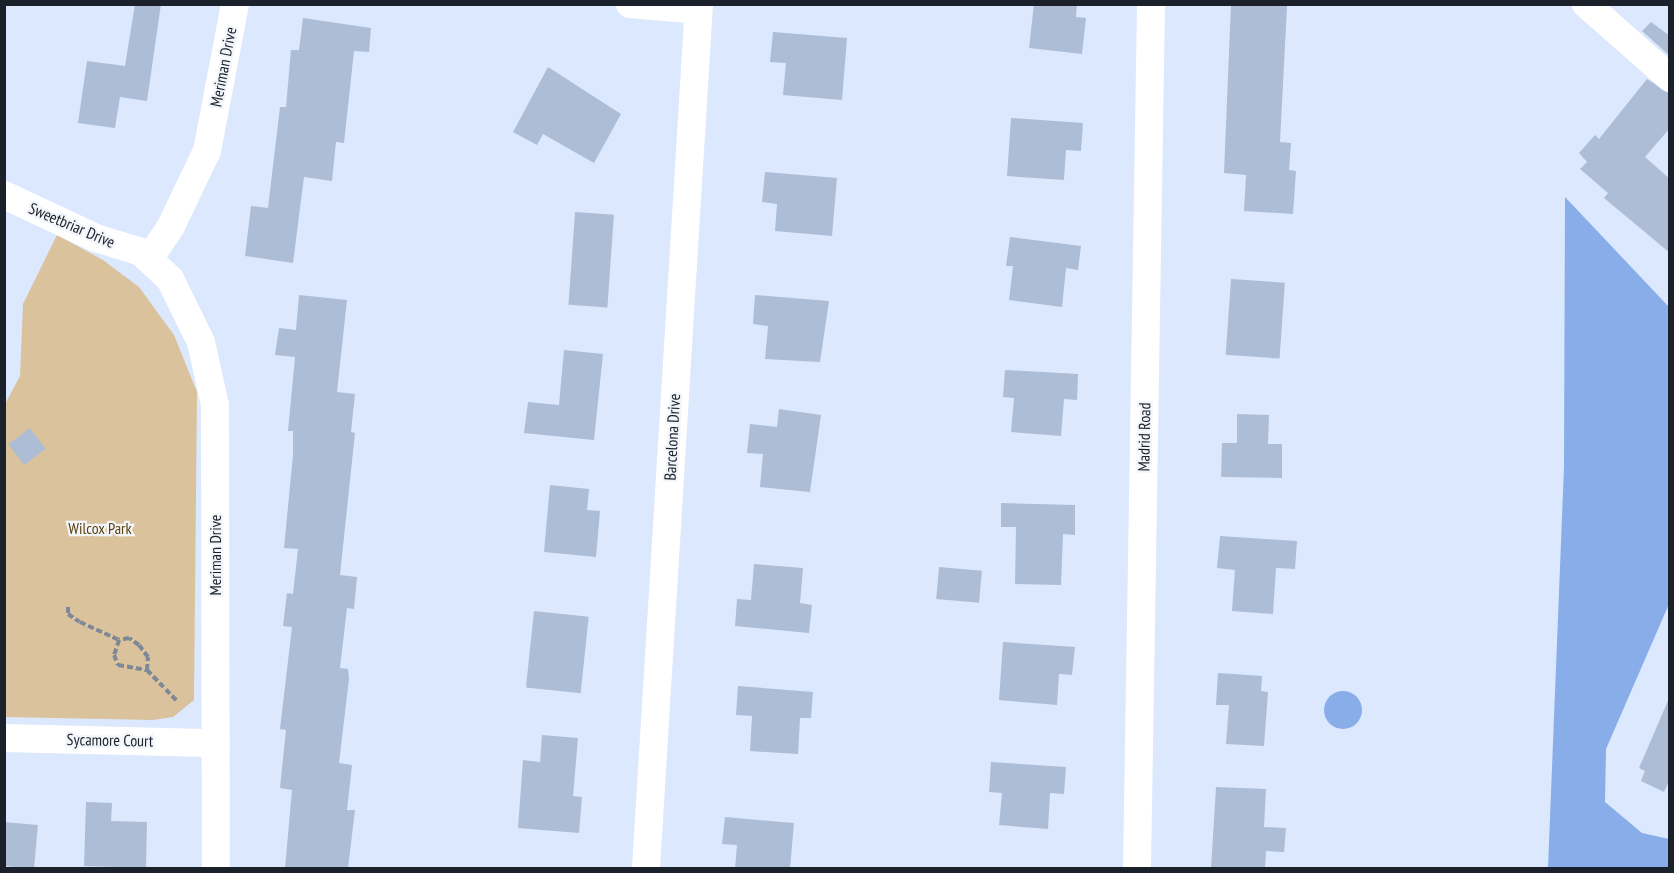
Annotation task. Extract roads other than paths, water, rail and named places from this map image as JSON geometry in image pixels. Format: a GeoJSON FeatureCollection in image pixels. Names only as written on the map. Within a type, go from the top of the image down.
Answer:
{"type":"FeatureCollection","features":[{"type":"Feature","properties":{"kind":"street","name":"Meriman Drive"},"geometry":{"type":"LineString","coordinates":[[216,868],[215,405],[201,342],[170,279],[145,255],[171,226],[207,151],[235,4]]}},
{"type":"Feature","properties":{"kind":"street"},"geometry":{"type":"LineString","coordinates":[[630,4],[698,7]]}},
{"type":"Feature","properties":{"kind":"street","name":"Madrid Road"},"geometry":{"type":"LineString","coordinates":[[1137,868],[1150,4]]}},
{"type":"Feature","properties":{"kind":"street"},"geometry":{"type":"LineString","coordinates":[[1586,4],[1670,78]]}},
{"type":"Feature","properties":{"kind":"street","name":"Barcelona Drive"},"geometry":{"type":"LineString","coordinates":[[646,868],[698,7]]}},
{"type":"Feature","properties":{"kind":"street","name":"Sweetbriar Drive"},"geometry":{"type":"LineString","coordinates":[[4,195],[96,238],[145,255]]}},
{"type":"Feature","properties":{"kind":"street","name":"Sycamore Court"},"geometry":{"type":"LineString","coordinates":[[4,738],[216,743]]}},
{"type":"Feature","properties":{"kind":"water"},"geometry":{"type":"Polygon","coordinates":[[[1565,197],[1669,307],[1669,604],[1606,749],[1605,802],[1642,833],[1669,839],[1669,868],[1548,868],[1564,467],[1565,197]]]}},
{"type":"Feature","properties":{"kind":"water"},"geometry":{"type":"Polygon","coordinates":[[[1343,691],[1356,697],[1362,710],[1356,723],[1343,729],[1330,723],[1324,710],[1330,697],[1343,691]]]}},
{"type":"Feature","properties":{"kind":"park label","name":"Wilcox Park"},"geometry":{"type":"Point","coordinates":[100,528]}}]}
